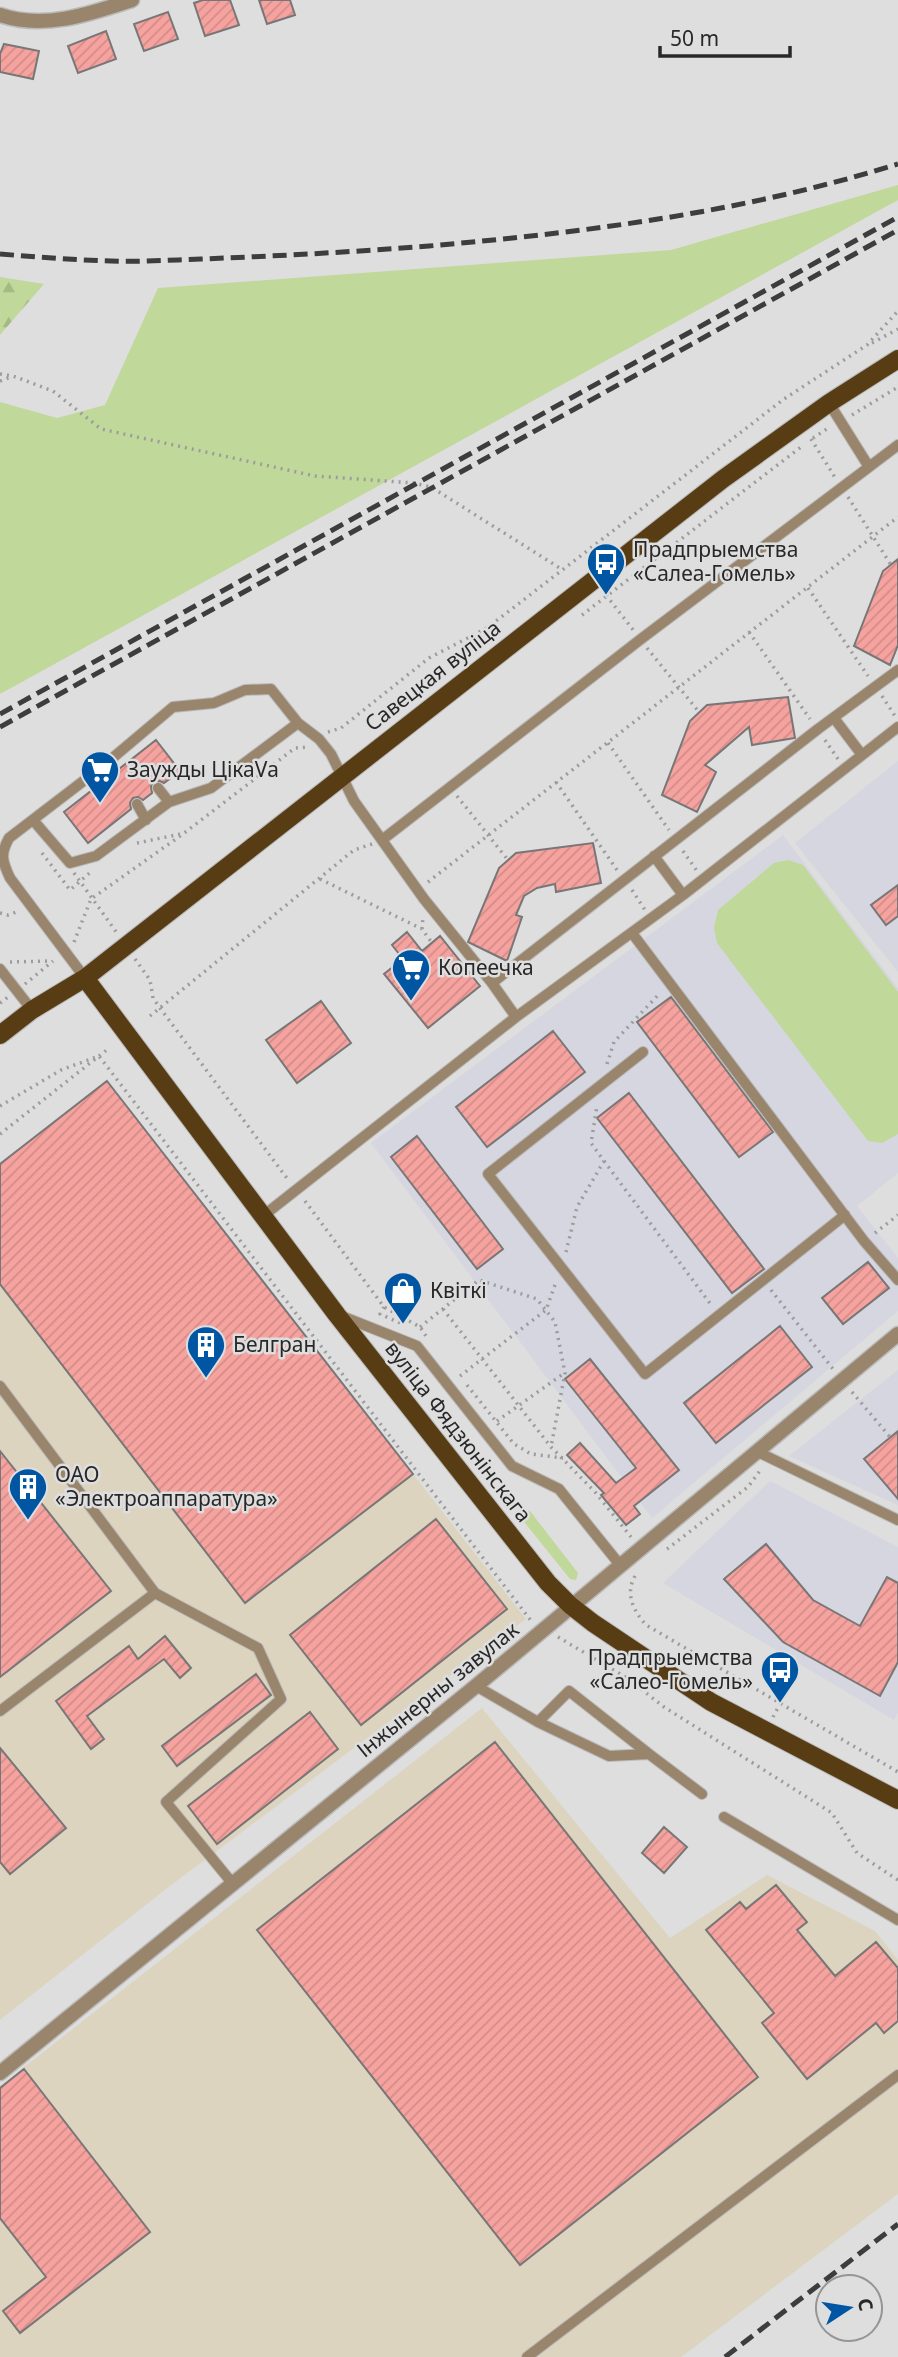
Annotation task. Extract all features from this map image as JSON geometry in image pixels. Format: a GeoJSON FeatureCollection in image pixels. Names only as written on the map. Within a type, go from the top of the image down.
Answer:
{"type":"FeatureCollection","features":[{"type":"Feature","properties":{"kind":"main road","name":"Савецкая вуліца"},"geometry":{"type":"LineString","coordinates":[[0,1035],[33,1010],[85,978],[125,944],[713,488],[830,403],[898,359]]}},
{"type":"Feature","properties":{"kind":"main road","name":"вуліца Фядзюнінскага"},"geometry":{"type":"LineString","coordinates":[[85,978],[337,1315],[548,1583],[570,1605],[711,1702],[898,1800]]}},
{"type":"Feature","properties":{"kind":"street"},"geometry":{"type":"LineString","coordinates":[[0,15],[12,19],[65,19],[85,16],[132,0]]}},
{"type":"Feature","properties":{"kind":"street","name":"Інжынерны завулак"},"geometry":{"type":"LineString","coordinates":[[0,2073],[476,1686],[570,1605],[641,1550],[898,1335]]}},
{"type":"Feature","properties":{"kind":"lane"},"geometry":{"type":"LineString","coordinates":[[830,403],[869,467]]}},
{"type":"Feature","properties":{"kind":"lane"},"geometry":{"type":"LineString","coordinates":[[382,841],[641,639],[898,445]]}},
{"type":"Feature","properties":{"kind":"lane"},"geometry":{"type":"LineString","coordinates":[[492,983],[818,729],[898,670]]}},
{"type":"Feature","properties":{"kind":"lane"},"geometry":{"type":"LineString","coordinates":[[85,978],[10,878],[3,863],[2,849],[9,838],[107,771],[127,746],[173,707],[214,703],[245,690],[271,689],[299,723],[319,739],[331,754],[354,801],[382,841],[516,1017]]}},
{"type":"Feature","properties":{"kind":"lane"},"geometry":{"type":"LineString","coordinates":[[834,718],[862,755]]}},
{"type":"Feature","properties":{"kind":"lane"},"geometry":{"type":"LineString","coordinates":[[33,820],[69,863],[96,856],[169,802],[211,788],[299,723]]}},
{"type":"Feature","properties":{"kind":"lane"},"geometry":{"type":"LineString","coordinates":[[263,1216],[516,1017],[703,880],[898,727]]}},
{"type":"Feature","properties":{"kind":"lane"},"geometry":{"type":"LineString","coordinates":[[127,746],[134,757]]}},
{"type":"Feature","properties":{"kind":"lane"},"geometry":{"type":"LineString","coordinates":[[158,788],[169,802]]}},
{"type":"Feature","properties":{"kind":"lane"},"geometry":{"type":"LineString","coordinates":[[137,804],[146,820]]}},
{"type":"Feature","properties":{"kind":"lane"},"geometry":{"type":"LineString","coordinates":[[654,856],[683,895]]}},
{"type":"Feature","properties":{"kind":"lane"},"geometry":{"type":"LineString","coordinates":[[632,933],[864,1241],[898,1280]]}},
{"type":"Feature","properties":{"kind":"lane"},"geometry":{"type":"LineString","coordinates":[[3,966],[33,1010]]}},
{"type":"Feature","properties":{"kind":"lane"},"geometry":{"type":"LineString","coordinates":[[643,1052],[488,1174],[645,1374],[845,1215]]}},
{"type":"Feature","properties":{"kind":"lane"},"geometry":{"type":"LineString","coordinates":[[337,1315],[416,1346],[512,1466],[559,1489],[620,1564]]}},
{"type":"Feature","properties":{"kind":"lane"},"geometry":{"type":"LineString","coordinates":[[0,1386],[155,1593],[258,1648],[281,1699],[166,1802],[233,1884]]}},
{"type":"Feature","properties":{"kind":"lane"},"geometry":{"type":"LineString","coordinates":[[758,1452],[898,1520]]}},
{"type":"Feature","properties":{"kind":"lane"},"geometry":{"type":"LineString","coordinates":[[0,1711],[155,1593]]}},
{"type":"Feature","properties":{"kind":"lane"},"geometry":{"type":"LineString","coordinates":[[476,1686],[538,1722],[609,1756],[649,1754]]}},
{"type":"Feature","properties":{"kind":"lane"},"geometry":{"type":"LineString","coordinates":[[538,1722],[569,1691],[702,1794]]}},
{"type":"Feature","properties":{"kind":"lane"},"geometry":{"type":"LineString","coordinates":[[724,1817],[898,1920]]}},
{"type":"Feature","properties":{"kind":"lane"},"geometry":{"type":"LineString","coordinates":[[527,2357],[898,2075]]}},
{"type":"Feature","properties":{"kind":"path"},"geometry":{"type":"LineString","coordinates":[[867,345],[898,311]]}},
{"type":"Feature","properties":{"kind":"path"},"geometry":{"type":"LineString","coordinates":[[327,733],[341,728],[429,658],[486,628],[784,399],[867,345],[898,329]]}},
{"type":"Feature","properties":{"kind":"path"},"geometry":{"type":"LineString","coordinates":[[0,374],[53,390],[102,429],[315,476],[414,483],[431,487],[564,570]]}},
{"type":"Feature","properties":{"kind":"path"},"geometry":{"type":"LineString","coordinates":[[0,381],[13,376]]}},
{"type":"Feature","properties":{"kind":"path"},"geometry":{"type":"LineString","coordinates":[[582,615],[811,439],[898,387]]}},
{"type":"Feature","properties":{"kind":"path"},"geometry":{"type":"LineString","coordinates":[[811,439],[891,565]]}},
{"type":"Feature","properties":{"kind":"path"},"geometry":{"type":"LineString","coordinates":[[422,929],[425,885],[898,517]]}},
{"type":"Feature","properties":{"kind":"path"},"geometry":{"type":"LineString","coordinates":[[808,588],[898,720]]}},
{"type":"Feature","properties":{"kind":"path"},"geometry":{"type":"LineString","coordinates":[[606,596],[699,712]]}},
{"type":"Feature","properties":{"kind":"path"},"geometry":{"type":"LineString","coordinates":[[749,632],[845,769]]}},
{"type":"Feature","properties":{"kind":"path"},"geometry":{"type":"LineString","coordinates":[[608,743],[703,880]]}},
{"type":"Feature","properties":{"kind":"path"},"geometry":{"type":"LineString","coordinates":[[74,944],[91,899],[183,834],[295,748],[311,747]]}},
{"type":"Feature","properties":{"kind":"path"},"geometry":{"type":"LineString","coordinates":[[556,782],[651,919]]}},
{"type":"Feature","properties":{"kind":"path"},"geometry":{"type":"LineString","coordinates":[[450,788],[508,860]]}},
{"type":"Feature","properties":{"kind":"path"},"geometry":{"type":"LineString","coordinates":[[150,1016],[354,850],[382,841]]}},
{"type":"Feature","properties":{"kind":"path"},"geometry":{"type":"LineString","coordinates":[[69,863],[79,882],[150,980],[153,998],[160,1008],[384,1307],[420,1327],[433,1345]]}},
{"type":"Feature","properties":{"kind":"path"},"geometry":{"type":"LineString","coordinates":[[320,878],[422,929],[432,943]]}},
{"type":"Feature","properties":{"kind":"path"},"geometry":{"type":"LineString","coordinates":[[0,913],[8,915],[19,911]]}},
{"type":"Feature","properties":{"kind":"path"},"geometry":{"type":"LineString","coordinates":[[3,966],[13,961],[53,961]]}},
{"type":"Feature","properties":{"kind":"path"},"geometry":{"type":"LineString","coordinates":[[670,983],[614,1042],[601,1084],[590,1143],[720,1316]]}},
{"type":"Feature","properties":{"kind":"path"},"geometry":{"type":"LineString","coordinates":[[0,1134],[108,1049]]}},
{"type":"Feature","properties":{"kind":"path"},"geometry":{"type":"LineString","coordinates":[[0,1106],[61,1070],[99,1056]]}},
{"type":"Feature","properties":{"kind":"path"},"geometry":{"type":"LineString","coordinates":[[99,1056],[533,1623]]}},
{"type":"Feature","properties":{"kind":"path"},"geometry":{"type":"LineString","coordinates":[[563,1458],[531,1454],[514,1444],[460,1376],[546,1310],[577,1207],[604,1161]]}},
{"type":"Feature","properties":{"kind":"path"},"geometry":{"type":"LineString","coordinates":[[864,1241],[898,1215]]}},
{"type":"Feature","properties":{"kind":"path"},"geometry":{"type":"LineString","coordinates":[[420,1327],[479,1280],[537,1299],[555,1322],[565,1373],[551,1447]]}},
{"type":"Feature","properties":{"kind":"path"},"geometry":{"type":"LineString","coordinates":[[764,1281],[835,1370]]}},
{"type":"Feature","properties":{"kind":"path"},"geometry":{"type":"LineString","coordinates":[[380,1314],[384,1307]]}},
{"type":"Feature","properties":{"kind":"path"},"geometry":{"type":"LineString","coordinates":[[443,1309],[480,1360],[551,1447],[595,1492],[641,1550],[648,1563],[632,1578],[629,1595],[636,1613],[646,1625],[898,1772]]}},
{"type":"Feature","properties":{"kind":"path"},"geometry":{"type":"LineString","coordinates":[[497,1421],[565,1373]]}},
{"type":"Feature","properties":{"kind":"path"},"geometry":{"type":"LineString","coordinates":[[558,1637],[626,1678],[664,1707],[832,1813],[857,1853],[898,1880]]}},
{"type":"Feature","properties":{"kind":"shaded area"},"geometry":{"type":"Polygon","coordinates":[[[898,761],[898,972],[795,843],[898,761]]]}},
{"type":"Feature","properties":{"kind":"shaded area"},"geometry":{"type":"Polygon","coordinates":[[[783,835],[898,988],[898,1173],[857,1206],[898,1258],[898,1311],[652,1518],[371,1143],[783,835]]]}},
{"type":"Feature","properties":{"kind":"shaded area"},"geometry":{"type":"Polygon","coordinates":[[[0,1284],[245,1603],[413,1474],[526,1619],[166,1889],[0,2020],[0,1284]]]}},
{"type":"Feature","properties":{"kind":"shaded area"},"geometry":{"type":"Polygon","coordinates":[[[898,1370],[898,1505],[789,1456],[898,1370]]]}},
{"type":"Feature","properties":{"kind":"shaded area"},"geometry":{"type":"Polygon","coordinates":[[[770,1481],[898,1547],[898,1712],[894,1720],[663,1583],[770,1481]]]}},
{"type":"Feature","properties":{"kind":"shaded area"},"geometry":{"type":"Polygon","coordinates":[[[482,1708],[670,1938],[767,1875],[875,1931],[898,1960],[898,2194],[681,2357],[0,2357],[0,2086],[482,1708]]]}},
{"type":"Feature","properties":{"kind":"green space"},"geometry":{"type":"Polygon","coordinates":[[[898,185],[898,200],[0,694],[0,402],[57,418],[105,405],[158,288],[671,250],[898,185]]]}},
{"type":"Feature","properties":{"kind":"green space"},"geometry":{"type":"Polygon","coordinates":[[[0,277],[44,284],[0,335],[0,277]]]}},
{"type":"Feature","properties":{"kind":"green space"},"geometry":{"type":"Polygon","coordinates":[[[788,860],[803,865],[898,992],[898,1134],[882,1143],[868,1141],[717,943],[714,928],[718,910],[774,863],[788,860]]]}},
{"type":"Feature","properties":{"kind":"green space"},"geometry":{"type":"Polygon","coordinates":[[[524,1510],[530,1511],[578,1573],[576,1580],[570,1579],[521,1518],[524,1510]]]}},
{"type":"Feature","properties":{"kind":"building"},"geometry":{"type":"Polygon","coordinates":[[[203,0],[230,0],[239,25],[205,36],[194,3],[203,0]]]}},
{"type":"Feature","properties":{"kind":"building"},"geometry":{"type":"Polygon","coordinates":[[[259,0],[290,0],[295,15],[267,24],[259,0]]]}},
{"type":"Feature","properties":{"kind":"building"},"geometry":{"type":"Polygon","coordinates":[[[168,12],[178,39],[144,51],[134,24],[168,12]]]}},
{"type":"Feature","properties":{"kind":"building"},"geometry":{"type":"Polygon","coordinates":[[[106,31],[116,59],[78,73],[68,46],[106,31]]]}},
{"type":"Feature","properties":{"kind":"building"},"geometry":{"type":"Polygon","coordinates":[[[4,44],[39,51],[33,79],[0,72],[0,54],[4,44]]]}},
{"type":"Feature","properties":{"kind":"building"},"geometry":{"type":"Polygon","coordinates":[[[898,559],[898,645],[890,665],[854,646],[883,571],[898,559]]]}},
{"type":"Feature","properties":{"kind":"building"},"geometry":{"type":"Polygon","coordinates":[[[788,697],[795,738],[752,745],[749,727],[705,765],[716,772],[697,812],[662,795],[690,721],[707,705],[788,697]]]}},
{"type":"Feature","properties":{"kind":"building"},"geometry":{"type":"Polygon","coordinates":[[[156,740],[180,771],[164,783],[154,782],[151,786],[152,793],[143,800],[133,798],[131,809],[88,843],[64,812],[156,740]]]}},
{"type":"Feature","properties":{"kind":"building"},"geometry":{"type":"Polygon","coordinates":[[[593,843],[601,883],[556,892],[555,884],[537,888],[524,896],[516,915],[522,917],[507,961],[468,942],[499,868],[516,853],[593,843]]]}},
{"type":"Feature","properties":{"kind":"building"},"geometry":{"type":"Polygon","coordinates":[[[898,885],[898,916],[886,925],[871,905],[898,885]]]}},
{"type":"Feature","properties":{"kind":"building"},"geometry":{"type":"Polygon","coordinates":[[[407,932],[422,951],[440,936],[480,986],[428,1028],[384,974],[403,959],[392,945],[407,932]]]}},
{"type":"Feature","properties":{"kind":"building"},"geometry":{"type":"Polygon","coordinates":[[[671,997],[773,1132],[739,1157],[637,1022],[671,997]]]}},
{"type":"Feature","properties":{"kind":"building"},"geometry":{"type":"Polygon","coordinates":[[[321,1001],[351,1043],[297,1083],[266,1040],[321,1001]]]}},
{"type":"Feature","properties":{"kind":"building"},"geometry":{"type":"Polygon","coordinates":[[[553,1031],[585,1072],[487,1147],[456,1107],[553,1031]]]}},
{"type":"Feature","properties":{"kind":"building","name":"Белгран"},"geometry":{"type":"Polygon","coordinates":[[[107,1081],[413,1474],[245,1603],[0,1284],[0,1164],[107,1081]]]}},
{"type":"Feature","properties":{"kind":"building"},"geometry":{"type":"Polygon","coordinates":[[[629,1093],[764,1269],[732,1293],[597,1118],[629,1093]]]}},
{"type":"Feature","properties":{"kind":"building"},"geometry":{"type":"Polygon","coordinates":[[[417,1136],[503,1249],[477,1269],[391,1157],[417,1136]]]}},
{"type":"Feature","properties":{"kind":"building"},"geometry":{"type":"Polygon","coordinates":[[[868,1262],[889,1288],[843,1324],[822,1298],[868,1262]]]}},
{"type":"Feature","properties":{"kind":"building"},"geometry":{"type":"Polygon","coordinates":[[[780,1326],[812,1367],[716,1443],[684,1403],[780,1326]]]}},
{"type":"Feature","properties":{"kind":"building"},"geometry":{"type":"Polygon","coordinates":[[[590,1359],[679,1470],[634,1506],[640,1514],[626,1525],[601,1495],[604,1493],[567,1455],[580,1443],[616,1483],[636,1468],[565,1379],[590,1359]]]}},
{"type":"Feature","properties":{"kind":"building"},"geometry":{"type":"Polygon","coordinates":[[[898,1431],[898,1499],[864,1459],[898,1431]]]}},
{"type":"Feature","properties":{"kind":"building","name":"ОАО «Электроаппаратура»"},"geometry":{"type":"Polygon","coordinates":[[[0,1451],[111,1591],[0,1677],[0,1451]]]}},
{"type":"Feature","properties":{"kind":"building"},"geometry":{"type":"Polygon","coordinates":[[[436,1519],[507,1609],[361,1725],[290,1635],[436,1519]]]}},
{"type":"Feature","properties":{"kind":"building"},"geometry":{"type":"Polygon","coordinates":[[[766,1544],[813,1600],[860,1626],[887,1577],[898,1583],[898,1662],[880,1696],[783,1642],[724,1579],[766,1544]]]}},
{"type":"Feature","properties":{"kind":"building"},"geometry":{"type":"Polygon","coordinates":[[[165,1636],[191,1668],[180,1678],[164,1659],[87,1716],[104,1739],[91,1749],[56,1701],[129,1646],[138,1659],[165,1636]]]}},
{"type":"Feature","properties":{"kind":"building"},"geometry":{"type":"Polygon","coordinates":[[[256,1674],[271,1695],[177,1766],[162,1746],[256,1674]]]}},
{"type":"Feature","properties":{"kind":"building"},"geometry":{"type":"Polygon","coordinates":[[[310,1712],[338,1749],[217,1844],[188,1806],[310,1712]]]}},
{"type":"Feature","properties":{"kind":"building"},"geometry":{"type":"Polygon","coordinates":[[[495,1742],[758,2077],[520,2265],[257,1930],[495,1742]]]}},
{"type":"Feature","properties":{"kind":"building"},"geometry":{"type":"Polygon","coordinates":[[[0,1748],[66,1828],[10,1874],[0,1862],[0,1748]]]}},
{"type":"Feature","properties":{"kind":"building"},"geometry":{"type":"Polygon","coordinates":[[[664,1827],[687,1847],[664,1873],[642,1853],[664,1827]]]}},
{"type":"Feature","properties":{"kind":"building"},"geometry":{"type":"Polygon","coordinates":[[[776,1885],[807,1922],[797,1930],[835,1976],[876,1942],[898,1968],[898,2021],[884,2033],[876,2023],[807,2079],[762,2023],[774,2013],[706,1930],[740,1902],[746,1909],[776,1885]]]}},
{"type":"Feature","properties":{"kind":"building"},"geometry":{"type":"Polygon","coordinates":[[[24,2069],[150,2232],[20,2333],[3,2311],[46,2277],[0,2218],[0,2088],[24,2069]]]}},
{"type":"Feature","properties":{"kind":"railway"},"geometry":{"type":"LineString","coordinates":[[0,254],[122,261],[258,257],[429,246],[549,234],[724,207],[840,181],[898,164]]}},
{"type":"Feature","properties":{"kind":"railway"},"geometry":{"type":"LineString","coordinates":[[0,714],[898,217]]}},
{"type":"Feature","properties":{"kind":"railway"},"geometry":{"type":"LineString","coordinates":[[0,727],[898,230]]}},
{"type":"Feature","properties":{"kind":"railway"},"geometry":{"type":"LineString","coordinates":[[725,2357],[898,2224]]}},
{"type":"Feature","properties":{"kind":"place","name":"Прадпрыемства «Салеа-Гомель»"},"geometry":{"type":"Point","coordinates":[606,596]}},
{"type":"Feature","properties":{"kind":"place","name":"Заужды ЦікаVа"},"geometry":{"type":"Point","coordinates":[100,804]}},
{"type":"Feature","properties":{"kind":"place","name":"Копеечка"},"geometry":{"type":"Point","coordinates":[411,1002]}},
{"type":"Feature","properties":{"kind":"place","name":"Квіткі"},"geometry":{"type":"Point","coordinates":[403,1325]}},
{"type":"Feature","properties":{"kind":"place","name":"Белгран"},"geometry":{"type":"Point","coordinates":[206,1379]}},
{"type":"Feature","properties":{"kind":"place","name":"ОАО «Электроаппаратура»"},"geometry":{"type":"Point","coordinates":[28,1521]}},
{"type":"Feature","properties":{"kind":"place","name":"Прадпрыемства «Салео-Гомель»"},"geometry":{"type":"Point","coordinates":[780,1704]}}]}
